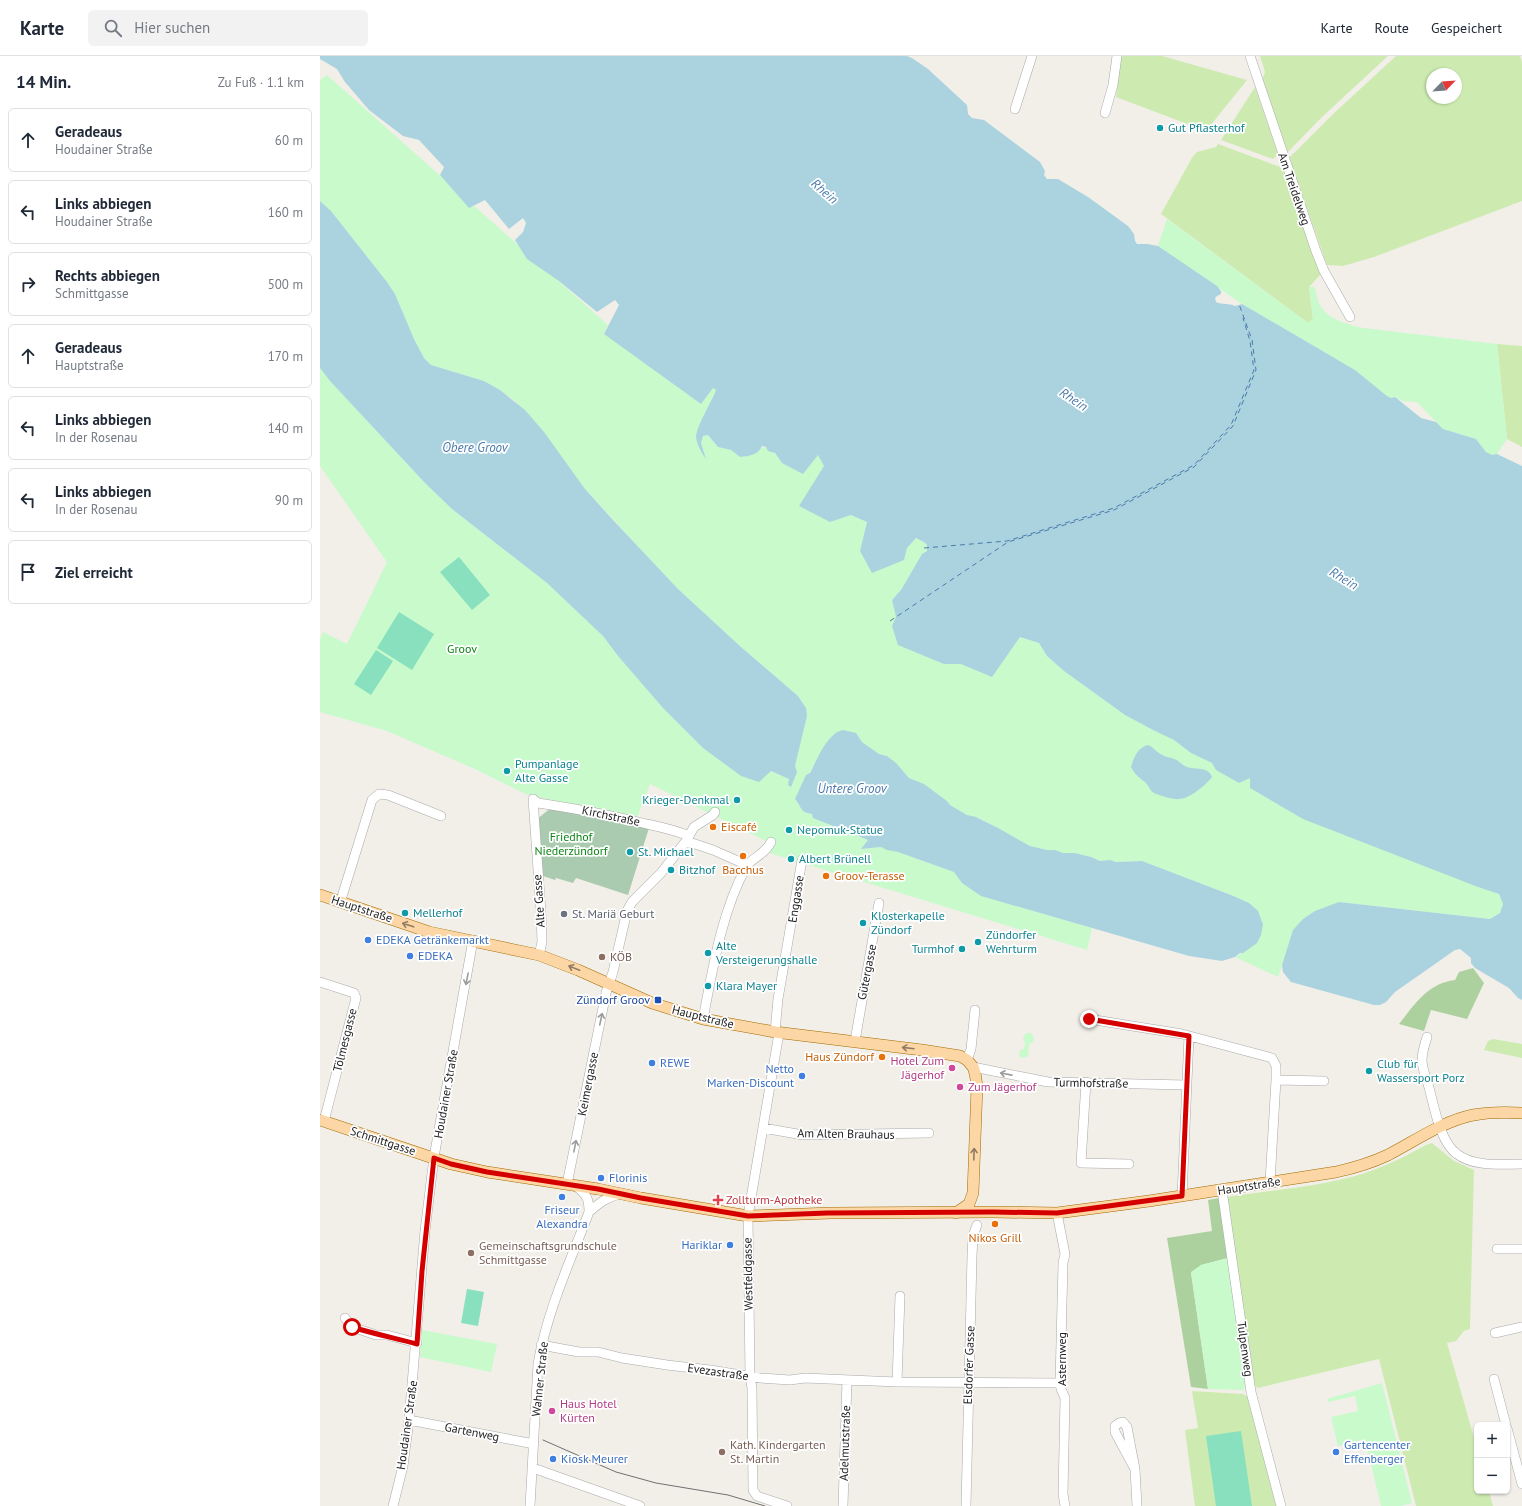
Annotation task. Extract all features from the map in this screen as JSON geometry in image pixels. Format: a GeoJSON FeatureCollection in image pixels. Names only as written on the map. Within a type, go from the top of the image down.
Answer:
{"type":"FeatureCollection","features":[{"type":"Feature","properties":{"kind":"main road","name":"Hauptstraße"},"geometry":{"type":"LineString","coordinates":[[320,895],[429,932],[539,955],[578,970],[652,1003],[703,1019],[777,1032],[951,1054],[970,1064]]}},
{"type":"Feature","properties":{"kind":"main road"},"geometry":{"type":"LineString","coordinates":[[956,1212],[969,1204],[973,1193],[977,1086],[976,1073],[970,1064]]}},
{"type":"Feature","properties":{"kind":"main road","name":"Hauptstraße"},"geometry":{"type":"LineString","coordinates":[[993,1212],[1057,1213],[1182,1196],[1336,1172],[1358,1167],[1386,1155],[1440,1127],[1473,1115],[1522,1113]]}},
{"type":"Feature","properties":{"kind":"main road","name":"Schmittgasse"},"geometry":{"type":"LineString","coordinates":[[322,1121],[451,1164],[487,1172],[748,1216],[827,1213],[993,1212]]}},
{"type":"Feature","properties":{"kind":"main road"},"geometry":{"type":"LineString","coordinates":[[973,1193],[979,1202],[993,1212]]}},
{"type":"Feature","properties":{"kind":"street"},"geometry":{"type":"LineString","coordinates":[[1015,109],[1032,56]]}},
{"type":"Feature","properties":{"kind":"street"},"geometry":{"type":"LineString","coordinates":[[1106,113],[1113,85],[1116,56]]}},
{"type":"Feature","properties":{"kind":"street","name":"Am Treidelweg"},"geometry":{"type":"LineString","coordinates":[[1250,56],[1316,251],[1324,271],[1350,317]]}},
{"type":"Feature","properties":{"kind":"street"},"geometry":{"type":"LineString","coordinates":[[340,903],[372,800],[379,794],[388,794],[441,816]]}},
{"type":"Feature","properties":{"kind":"street","name":"Kirchstraße"},"geometry":{"type":"LineString","coordinates":[[533,800],[679,832],[687,838],[747,865]]}},
{"type":"Feature","properties":{"kind":"street","name":"Alte Gasse"},"geometry":{"type":"LineString","coordinates":[[533,800],[541,912],[542,942],[539,955]]}},
{"type":"Feature","properties":{"kind":"street","name":"Keimergasse"},"geometry":{"type":"LineString","coordinates":[[572,1186],[595,1045],[627,911],[632,902],[661,873],[694,827],[713,815],[715,812]]}},
{"type":"Feature","properties":{"kind":"street"},"geometry":{"type":"LineString","coordinates":[[703,1019],[723,923],[733,893],[747,865],[764,853],[768,849],[771,842]]}},
{"type":"Feature","properties":{"kind":"street","name":"Enggasse"},"geometry":{"type":"LineString","coordinates":[[777,1032],[778,999],[802,860]]}},
{"type":"Feature","properties":{"kind":"street","name":"Gütergasse"},"geometry":{"type":"LineString","coordinates":[[855,1041],[879,903]]}},
{"type":"Feature","properties":{"kind":"street","name":"Houdainer Straße"},"geometry":{"type":"LineString","coordinates":[[393,1506],[403,1466],[409,1420],[417,1344],[422,1264],[434,1158],[473,940]]}},
{"type":"Feature","properties":{"kind":"street","name":"Tölmesgasse"},"geometry":{"type":"LineString","coordinates":[[320,982],[354,993],[356,998],[322,1121]]}},
{"type":"Feature","properties":{"kind":"street"},"geometry":{"type":"LineString","coordinates":[[970,1064],[975,1010]]}},
{"type":"Feature","properties":{"kind":"street"},"geometry":{"type":"LineString","coordinates":[[1089,1019],[1189,1036],[1272,1058],[1276,1066],[1276,1080],[1270,1182]]}},
{"type":"Feature","properties":{"kind":"street","name":"Westfeldgasse"},"geometry":{"type":"LineString","coordinates":[[777,1032],[771,1080],[748,1216],[750,1377],[752,1388],[754,1494],[787,1506]]}},
{"type":"Feature","properties":{"kind":"street"},"geometry":{"type":"LineString","coordinates":[[1182,1196],[1189,1036]]}},
{"type":"Feature","properties":{"kind":"street"},"geometry":{"type":"LineString","coordinates":[[1427,1037],[1423,1048],[1422,1062],[1440,1127],[1451,1149],[1462,1157],[1472,1161],[1522,1164]]}},
{"type":"Feature","properties":{"kind":"street","name":"Turmhofstraße"},"geometry":{"type":"LineString","coordinates":[[970,1064],[1048,1082],[1187,1085]]}},
{"type":"Feature","properties":{"kind":"street"},"geometry":{"type":"LineString","coordinates":[[1276,1080],[1324,1081]]}},
{"type":"Feature","properties":{"kind":"street"},"geometry":{"type":"LineString","coordinates":[[1086,1082],[1081,1163],[1129,1164]]}},
{"type":"Feature","properties":{"kind":"street","name":"Am Alten Brauhaus"},"geometry":{"type":"LineString","coordinates":[[763,1128],[803,1135],[930,1134]]}},
{"type":"Feature","properties":{"kind":"street"},"geometry":{"type":"LineString","coordinates":[[572,1186],[584,1192],[589,1200],[589,1212]]}},
{"type":"Feature","properties":{"kind":"street","name":"Tulpenweg"},"geometry":{"type":"LineString","coordinates":[[1222,1190],[1251,1392],[1281,1506]]}},
{"type":"Feature","properties":{"kind":"street"},"geometry":{"type":"LineString","coordinates":[[589,1212],[600,1202],[611,1196],[620,1194]]}},
{"type":"Feature","properties":{"kind":"street","name":"Wahner Straße"},"geometry":{"type":"LineString","coordinates":[[530,1506],[538,1364],[541,1345],[548,1318],[589,1212]]}},
{"type":"Feature","properties":{"kind":"street","name":"Asternweg"},"geometry":{"type":"LineString","coordinates":[[1057,1213],[1065,1254],[1063,1263],[1060,1383],[1061,1390],[1065,1398],[1063,1494],[1065,1506]]}},
{"type":"Feature","properties":{"kind":"street","name":"Elsdorfer Gasse"},"geometry":{"type":"LineString","coordinates":[[966,1506],[973,1236],[977,1225]]}},
{"type":"Feature","properties":{"kind":"street"},"geometry":{"type":"LineString","coordinates":[[1497,1249],[1522,1249]]}},
{"type":"Feature","properties":{"kind":"street"},"geometry":{"type":"LineString","coordinates":[[897,1382],[900,1296]]}},
{"type":"Feature","properties":{"kind":"street"},"geometry":{"type":"LineString","coordinates":[[345,1318],[352,1327],[376,1335],[387,1335],[417,1344]]}},
{"type":"Feature","properties":{"kind":"street"},"geometry":{"type":"LineString","coordinates":[[1495,1334],[1522,1327]]}},
{"type":"Feature","properties":{"kind":"street","name":"Evezastraße"},"geometry":{"type":"LineString","coordinates":[[541,1345],[579,1352],[598,1352],[622,1358],[667,1365],[710,1370],[750,1377],[775,1379],[790,1380],[805,1378],[897,1382],[1060,1383]]}},
{"type":"Feature","properties":{"kind":"street"},"geometry":{"type":"LineString","coordinates":[[1494,1379],[1505,1422]]}},
{"type":"Feature","properties":{"kind":"street","name":"Adelmutstraße"},"geometry":{"type":"LineString","coordinates":[[844,1506],[847,1380]]}},
{"type":"Feature","properties":{"kind":"street","name":"Gartenweg"},"geometry":{"type":"LineString","coordinates":[[409,1420],[534,1444]]}},
{"type":"Feature","properties":{"kind":"street"},"geometry":{"type":"LineString","coordinates":[[1510,1439],[1521,1478]]}},
{"type":"Feature","properties":{"kind":"street"},"geometry":{"type":"LineString","coordinates":[[532,1468],[640,1506]]}},
{"type":"Feature","properties":{"kind":"street"},"geometry":{"type":"LineString","coordinates":[[1135,1469],[1137,1506]]}},
{"type":"Feature","properties":{"kind":"green space"},"geometry":{"type":"Polygon","coordinates":[[[1121,56],[1162,56],[1247,80],[1206,131],[1116,97],[1121,56]]]}},
{"type":"Feature","properties":{"kind":"green space"},"geometry":{"type":"Polygon","coordinates":[[[1260,56],[1388,56],[1321,118],[1287,153],[1262,81],[1265,72],[1260,56]]]}},
{"type":"Feature","properties":{"kind":"green space"},"geometry":{"type":"Polygon","coordinates":[[[1396,56],[1520,56],[1522,62],[1522,201],[1374,257],[1343,266],[1327,265],[1289,158],[1332,115],[1396,56]]]}},
{"type":"Feature","properties":{"kind":"green space","name":"Groov"},"geometry":{"type":"Polygon","coordinates":[[[327,75],[608,325],[604,333],[701,404],[713,387],[716,390],[702,419],[696,437],[706,457],[701,443],[703,436],[708,435],[718,447],[731,450],[740,457],[763,447],[772,451],[782,463],[818,454],[824,466],[830,522],[851,515],[867,522],[860,551],[904,560],[907,548],[916,538],[924,542],[927,545],[927,551],[922,554],[901,590],[892,600],[896,617],[922,654],[944,664],[961,664],[972,667],[1020,637],[1039,643],[1047,656],[1064,671],[1125,715],[1174,740],[1191,753],[1212,763],[1250,777],[1478,887],[1499,894],[1503,904],[1500,913],[1490,919],[1339,902],[1294,930],[1278,977],[1235,957],[1239,955],[1263,924],[1260,915],[1231,895],[1142,861],[1100,861],[1075,853],[1063,853],[1055,850],[1047,850],[1030,846],[981,819],[967,815],[950,805],[947,801],[924,784],[909,778],[890,758],[879,754],[862,742],[856,733],[830,738],[808,775],[796,800],[803,811],[812,814],[813,818],[868,840],[861,849],[881,847],[898,852],[954,872],[999,901],[1092,928],[1087,950],[763,851],[768,842],[650,784],[637,818],[528,795],[475,769],[387,731],[320,712],[320,639],[323,632],[347,644],[387,562],[320,466],[320,368],[330,381],[425,483],[452,509],[547,583],[603,636],[618,656],[663,708],[703,748],[790,779],[796,770],[795,766],[807,716],[804,705],[798,696],[741,647],[678,589],[659,569],[585,489],[514,400],[484,381],[431,365],[424,358],[414,339],[395,294],[331,211],[320,201],[320,80],[327,75]]]}},
{"type":"Feature","properties":{"kind":"green space"},"geometry":{"type":"Polygon","coordinates":[[[1255,87],[1278,154],[1273,159],[1221,140],[1255,87]]]}},
{"type":"Feature","properties":{"kind":"green space"},"geometry":{"type":"Polygon","coordinates":[[[1218,144],[1283,168],[1321,274],[1309,287],[1313,319],[1308,323],[1161,214],[1193,156],[1197,152],[1216,147],[1218,144]]]}},
{"type":"Feature","properties":{"kind":"green space"},"geometry":{"type":"Polygon","coordinates":[[[1167,219],[1308,323],[1313,319],[1309,287],[1315,287],[1320,305],[1328,314],[1339,321],[1364,328],[1497,344],[1507,439],[1497,454],[1492,455],[1486,452],[1476,439],[1443,429],[1417,402],[1402,401],[1395,397],[1391,398],[1387,396],[1355,370],[1242,304],[1158,246],[1167,219]]]}},
{"type":"Feature","properties":{"kind":"green space"},"geometry":{"type":"Polygon","coordinates":[[[1497,344],[1522,346],[1522,447],[1507,439],[1497,344]]]}},
{"type":"Feature","properties":{"kind":"green space"},"geometry":{"type":"Polygon","coordinates":[[[459,557],[490,595],[472,610],[440,572],[459,557]]]}},
{"type":"Feature","properties":{"kind":"green space"},"geometry":{"type":"Polygon","coordinates":[[[399,612],[434,634],[412,670],[377,648],[399,612]]]}},
{"type":"Feature","properties":{"kind":"green space"},"geometry":{"type":"Polygon","coordinates":[[[376,650],[393,661],[371,695],[354,684],[376,650]]]}},
{"type":"Feature","properties":{"kind":"green space","name":"Friedhof Niederzündorf"},"geometry":{"type":"Polygon","coordinates":[[[552,807],[649,828],[628,895],[576,878],[573,883],[556,878],[555,880],[540,875],[536,820],[552,807]]]}},
{"type":"Feature","properties":{"kind":"green space"},"geometry":{"type":"Polygon","coordinates":[[[1473,968],[1484,983],[1467,1019],[1431,1010],[1424,1031],[1399,1024],[1417,1002],[1430,990],[1437,985],[1455,980],[1459,972],[1473,968]]]}},
{"type":"Feature","properties":{"kind":"green space"},"geometry":{"type":"Polygon","coordinates":[[[1026,1033],[1031,1033],[1034,1038],[1033,1042],[1029,1044],[1028,1056],[1023,1058],[1020,1057],[1019,1053],[1020,1050],[1024,1049],[1025,1043],[1023,1038],[1026,1033]]]}},
{"type":"Feature","properties":{"kind":"green space"},"geometry":{"type":"Polygon","coordinates":[[[1493,1039],[1522,1044],[1522,1058],[1484,1050],[1488,1041],[1493,1039]]]}},
{"type":"Feature","properties":{"kind":"green space"},"geometry":{"type":"Polygon","coordinates":[[[1432,1143],[1454,1161],[1474,1170],[1470,1329],[1464,1331],[1456,1341],[1447,1343],[1474,1438],[1474,1494],[1490,1494],[1493,1506],[1416,1506],[1379,1359],[1258,1388],[1254,1385],[1227,1197],[1312,1185],[1362,1174],[1403,1157],[1432,1143]]]}},
{"type":"Feature","properties":{"kind":"green space"},"geometry":{"type":"Polygon","coordinates":[[[1219,1198],[1228,1258],[1201,1265],[1191,1273],[1208,1389],[1191,1387],[1167,1238],[1212,1231],[1208,1200],[1219,1198]]]}},
{"type":"Feature","properties":{"kind":"green space"},"geometry":{"type":"Polygon","coordinates":[[[1228,1258],[1246,1384],[1243,1390],[1208,1389],[1191,1272],[1201,1265],[1228,1258]]]}},
{"type":"Feature","properties":{"kind":"green space"},"geometry":{"type":"Polygon","coordinates":[[[467,1289],[484,1292],[478,1326],[461,1323],[467,1289]]]}},
{"type":"Feature","properties":{"kind":"green space"},"geometry":{"type":"Polygon","coordinates":[[[422,1330],[497,1344],[491,1372],[420,1357],[422,1330]]]}},
{"type":"Feature","properties":{"kind":"green space"},"geometry":{"type":"Polygon","coordinates":[[[1382,1383],[1412,1503],[1401,1506],[1381,1506],[1365,1439],[1338,1446],[1331,1417],[1358,1411],[1355,1396],[1328,1402],[1327,1399],[1382,1383]]]}},
{"type":"Feature","properties":{"kind":"green space"},"geometry":{"type":"Polygon","coordinates":[[[1192,1391],[1243,1394],[1248,1397],[1276,1506],[1195,1506],[1185,1430],[1198,1428],[1192,1391]]]}},
{"type":"Feature","properties":{"kind":"green space"},"geometry":{"type":"Polygon","coordinates":[[[1241,1431],[1252,1506],[1216,1506],[1206,1436],[1241,1431]]]}},
{"type":"Feature","properties":{"kind":"water","name":"Rhein"},"geometry":{"type":"Polygon","coordinates":[[[320,56],[907,56],[928,69],[967,105],[968,114],[972,118],[984,120],[1040,162],[1045,171],[1044,175],[1047,179],[1058,179],[1088,197],[1128,226],[1134,234],[1137,244],[1158,246],[1217,286],[1221,291],[1221,294],[1215,298],[1216,302],[1235,306],[1242,304],[1355,370],[1387,396],[1391,398],[1395,397],[1421,418],[1436,422],[1443,429],[1476,439],[1486,452],[1492,455],[1497,454],[1522,466],[1522,1000],[1518,998],[1509,988],[1475,968],[1471,963],[1471,958],[1460,949],[1455,950],[1395,992],[1386,1002],[1380,1005],[1374,1005],[1291,982],[1283,972],[1282,965],[1293,930],[1303,919],[1315,911],[1339,902],[1490,919],[1500,913],[1503,904],[1499,894],[1303,819],[1250,788],[1250,778],[1239,783],[1216,770],[1212,763],[1191,753],[1174,740],[1125,715],[1064,671],[1047,656],[1039,643],[1020,637],[992,677],[961,664],[944,664],[898,645],[892,626],[896,617],[892,600],[901,590],[922,554],[927,551],[927,545],[916,538],[907,548],[904,560],[872,573],[860,551],[867,522],[851,515],[830,522],[799,506],[824,466],[818,455],[803,474],[782,463],[775,453],[768,451],[766,447],[762,446],[756,453],[740,457],[731,450],[718,447],[708,435],[703,436],[701,443],[706,459],[697,442],[696,436],[699,425],[716,390],[713,388],[701,404],[604,334],[619,305],[615,300],[597,312],[559,281],[527,259],[515,240],[523,232],[526,223],[523,218],[509,229],[485,200],[469,208],[440,175],[444,167],[419,140],[403,136],[369,110],[345,82],[337,69],[320,59],[320,56]]]}},
{"type":"Feature","properties":{"kind":"water","name":"Obere Groov"},"geometry":{"type":"Polygon","coordinates":[[[320,201],[331,211],[395,294],[414,339],[424,358],[431,365],[484,381],[500,390],[525,410],[544,432],[585,489],[678,589],[741,647],[798,696],[806,708],[807,716],[795,766],[797,772],[791,787],[788,785],[789,779],[771,771],[759,782],[741,776],[703,748],[663,708],[618,656],[603,636],[547,583],[452,509],[425,483],[330,381],[320,368],[320,201]]]}},
{"type":"Feature","properties":{"kind":"water","name":"Untere Groov"},"geometry":{"type":"Polygon","coordinates":[[[843,730],[856,733],[862,742],[879,754],[887,756],[896,763],[909,778],[924,784],[947,801],[950,805],[967,815],[976,817],[998,828],[1030,846],[1047,850],[1055,850],[1063,853],[1075,853],[1100,861],[1142,861],[1249,903],[1258,911],[1263,924],[1261,935],[1257,943],[1243,953],[1222,961],[1189,956],[981,896],[962,883],[954,872],[898,852],[881,847],[861,849],[868,840],[813,818],[812,814],[805,812],[795,799],[806,775],[810,773],[827,741],[837,732],[843,730]]]}},
{"type":"Feature","properties":{"kind":"water"},"geometry":{"type":"Polygon","coordinates":[[[1147,745],[1152,747],[1157,752],[1185,766],[1207,771],[1212,777],[1206,784],[1188,797],[1174,799],[1154,793],[1131,767],[1136,754],[1147,745]]]}},
{"type":"Feature","properties":{"kind":"ferry route"},"geometry":{"type":"LineString","coordinates":[[890,621],[1008,542],[1114,510],[1194,467],[1233,426],[1256,370],[1252,340],[1239,304]]}},
{"type":"Feature","properties":{"kind":"ferry route"},"geometry":{"type":"LineString","coordinates":[[924,548],[1007,541],[1114,508],[1194,465],[1231,425],[1254,370],[1250,341],[1243,318]]}},
{"type":"Feature","properties":{"kind":"tram line"},"geometry":{"type":"LineString","coordinates":[[543,1440],[616,1472],[656,1483],[728,1495],[765,1506]]}},
{"type":"Feature","properties":{"kind":"place","name":"Gut Pflasterhof"},"geometry":{"type":"Point","coordinates":[1160,128]}},
{"type":"Feature","properties":{"kind":"place","name":"Pumpanlage Alte Gasse"},"geometry":{"type":"Point","coordinates":[507,771]}},
{"type":"Feature","properties":{"kind":"place","name":"Krieger-Denkmal"},"geometry":{"type":"Point","coordinates":[737,800]}},
{"type":"Feature","properties":{"kind":"place","name":"Eiscafé"},"geometry":{"type":"Point","coordinates":[713,827]}},
{"type":"Feature","properties":{"kind":"place","name":"Nepomuk-Statue"},"geometry":{"type":"Point","coordinates":[789,830]}},
{"type":"Feature","properties":{"kind":"place","name":"St. Michael"},"geometry":{"type":"Point","coordinates":[630,852]}},
{"type":"Feature","properties":{"kind":"place","name":"Bacchus"},"geometry":{"type":"Point","coordinates":[743,856]}},
{"type":"Feature","properties":{"kind":"place","name":"Albert Brünell"},"geometry":{"type":"Point","coordinates":[791,859]}},
{"type":"Feature","properties":{"kind":"place","name":"Bitzhof"},"geometry":{"type":"Point","coordinates":[671,870]}},
{"type":"Feature","properties":{"kind":"place","name":"Groov-Terasse"},"geometry":{"type":"Point","coordinates":[826,876]}},
{"type":"Feature","properties":{"kind":"place","name":"Mellerhof"},"geometry":{"type":"Point","coordinates":[405,913]}},
{"type":"Feature","properties":{"kind":"place","name":"St. Mariä Geburt"},"geometry":{"type":"Point","coordinates":[564,914]}},
{"type":"Feature","properties":{"kind":"place","name":"Klosterkapelle Zündorf"},"geometry":{"type":"Point","coordinates":[863,923]}},
{"type":"Feature","properties":{"kind":"place","name":"EDEKA Getränkemarkt"},"geometry":{"type":"Point","coordinates":[368,940]}},
{"type":"Feature","properties":{"kind":"place","name":"Zündorfer Wehrturm"},"geometry":{"type":"Point","coordinates":[978,942]}},
{"type":"Feature","properties":{"kind":"place","name":"Turmhof"},"geometry":{"type":"Point","coordinates":[962,949]}},
{"type":"Feature","properties":{"kind":"place","name":"Alte Versteigerungshalle"},"geometry":{"type":"Point","coordinates":[708,953]}},
{"type":"Feature","properties":{"kind":"place","name":"EDEKA"},"geometry":{"type":"Point","coordinates":[410,956]}},
{"type":"Feature","properties":{"kind":"place","name":"KÖB"},"geometry":{"type":"Point","coordinates":[602,957]}},
{"type":"Feature","properties":{"kind":"place","name":"Klara Mayer"},"geometry":{"type":"Point","coordinates":[708,986]}},
{"type":"Feature","properties":{"kind":"place","name":"Zündorf Groov"},"geometry":{"type":"Point","coordinates":[658,1000]}},
{"type":"Feature","properties":{"kind":"place","name":"Haus Zündorf"},"geometry":{"type":"Point","coordinates":[882,1057]}},
{"type":"Feature","properties":{"kind":"place","name":"REWE"},"geometry":{"type":"Point","coordinates":[652,1063]}},
{"type":"Feature","properties":{"kind":"place","name":"Hotel Zum Jägerhof"},"geometry":{"type":"Point","coordinates":[952,1068]}},
{"type":"Feature","properties":{"kind":"place","name":"Club für Wassersport Porz"},"geometry":{"type":"Point","coordinates":[1369,1071]}},
{"type":"Feature","properties":{"kind":"place","name":"Netto Marken-Discount"},"geometry":{"type":"Point","coordinates":[802,1076]}},
{"type":"Feature","properties":{"kind":"place","name":"Zum Jägerhof"},"geometry":{"type":"Point","coordinates":[960,1087]}},
{"type":"Feature","properties":{"kind":"place","name":"Florinis"},"geometry":{"type":"Point","coordinates":[601,1178]}},
{"type":"Feature","properties":{"kind":"place","name":"Friseur Alexandra"},"geometry":{"type":"Point","coordinates":[562,1197]}},
{"type":"Feature","properties":{"kind":"place","name":"Zollturm-Apotheke"},"geometry":{"type":"Point","coordinates":[718,1200]}},
{"type":"Feature","properties":{"kind":"place","name":"Nikos Grill"},"geometry":{"type":"Point","coordinates":[995,1224]}},
{"type":"Feature","properties":{"kind":"place","name":"Hariklar"},"geometry":{"type":"Point","coordinates":[730,1245]}},
{"type":"Feature","properties":{"kind":"place","name":"Gemeinschaftsgrundschule Schmittgasse"},"geometry":{"type":"Point","coordinates":[471,1253]}},
{"type":"Feature","properties":{"kind":"place","name":"Haus Hotel Kürten"},"geometry":{"type":"Point","coordinates":[552,1411]}},
{"type":"Feature","properties":{"kind":"place","name":"Kath. Kindergarten St. Martin"},"geometry":{"type":"Point","coordinates":[722,1452]}},
{"type":"Feature","properties":{"kind":"place","name":"Gartencenter Effenberger"},"geometry":{"type":"Point","coordinates":[1336,1452]}},
{"type":"Feature","properties":{"kind":"place","name":"Kiosk Meurer"},"geometry":{"type":"Point","coordinates":[553,1459]}},
{"type":"Feature","properties":{"kind":"route"},"geometry":{"type":"LineString","coordinates":[[352,1327],[376,1335],[387,1335],[417,1344],[425,1230],[434,1158],[451,1164],[487,1172],[598,1189],[641,1198],[748,1216],[827,1213],[1057,1213],[1182,1196],[1189,1036],[1089,1019]]}}]}
